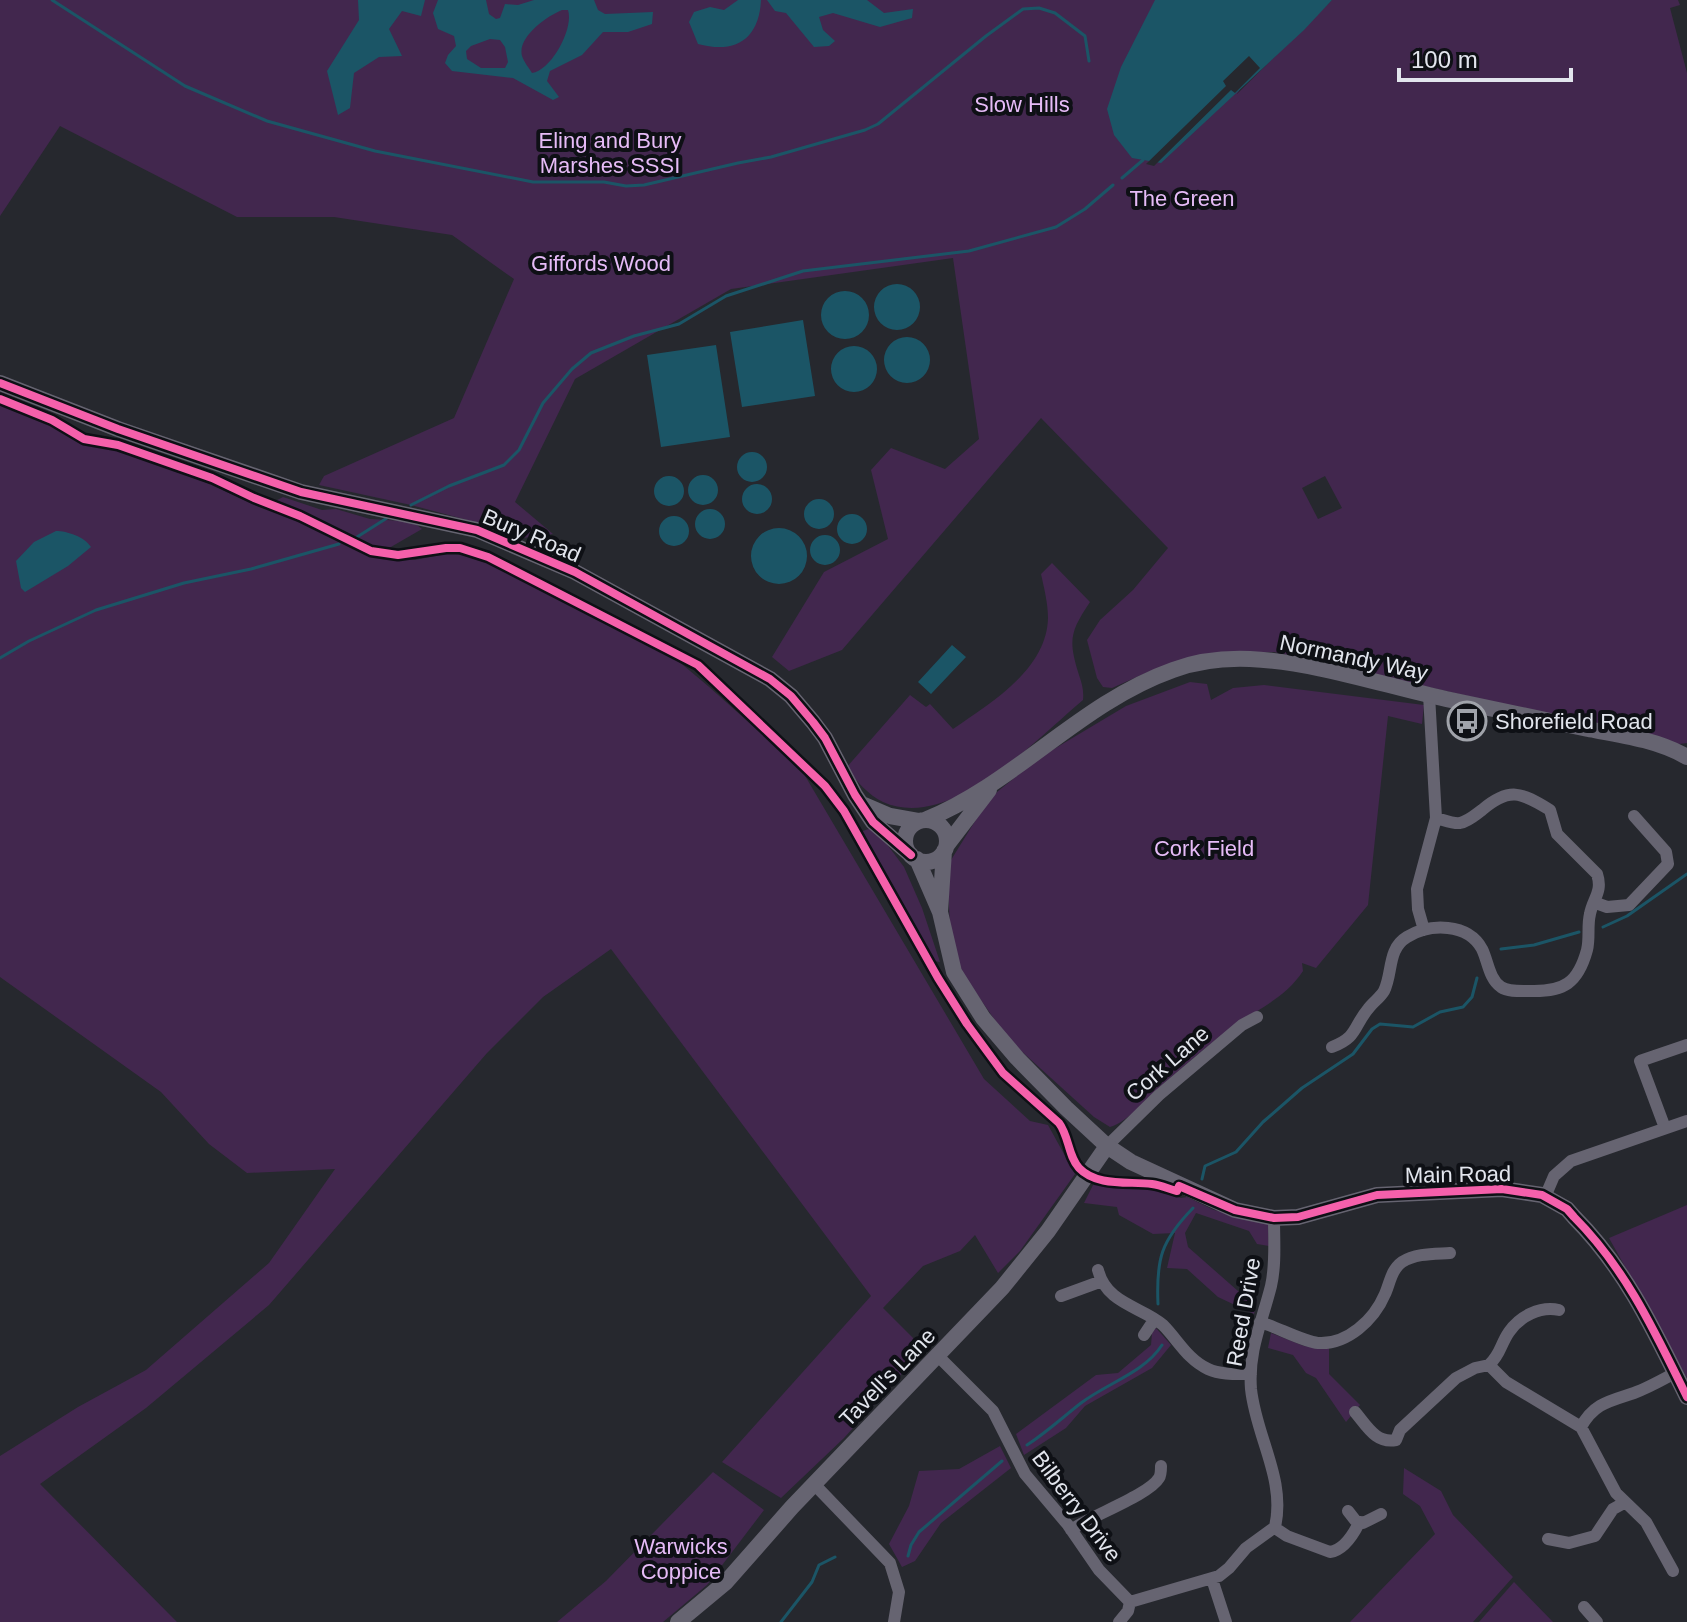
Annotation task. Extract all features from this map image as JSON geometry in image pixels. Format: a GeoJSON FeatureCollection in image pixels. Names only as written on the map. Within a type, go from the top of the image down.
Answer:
{"type":"FeatureCollection","features":[{"type":"Feature","properties":{"kind":"street","name":"Bury Road"},"geometry":{"type":"LineString","coordinates":[[0,383],[118,429],[301,492],[477,530],[575,572],[770,679],[791,696],[819,730],[873,822],[914,857]]}},
{"type":"Feature","properties":{"kind":"street","name":"Normandy Way"},"geometry":{"type":"LineString","coordinates":[[922,821],[992,786],[1120,694],[1174,669],[1212,661],[1249,659],[1290,663],[1634,738],[1687,757]]}},
{"type":"Feature","properties":{"kind":"street"},"geometry":{"type":"LineString","coordinates":[[1424,930],[1417,889],[1436,818],[1429,695]]}},
{"type":"Feature","properties":{"kind":"street","name":"Normandy Way"},"geometry":{"type":"LineString","coordinates":[[946,848],[992,786]]}},
{"type":"Feature","properties":{"kind":"street"},"geometry":{"type":"LineString","coordinates":[[1332,1047],[1347,1042],[1355,1034],[1368,1008],[1383,992],[1395,948],[1405,938],[1424,930],[1445,927],[1458,929],[1472,937],[1482,948],[1495,981],[1503,989],[1561,989],[1584,965],[1590,915],[1600,883],[1597,874],[1557,834],[1550,810],[1526,797],[1510,795],[1496,798],[1468,820],[1457,824],[1436,818]]}},
{"type":"Feature","properties":{"kind":"street"},"geometry":{"type":"LineString","coordinates":[[862,804],[890,816],[933,821],[942,827],[947,837],[940,912]]}},
{"type":"Feature","properties":{"kind":"street"},"geometry":{"type":"LineString","coordinates":[[1596,903],[1618,908],[1629,905],[1668,864],[1666,852],[1634,816]]}},
{"type":"Feature","properties":{"kind":"street"},"geometry":{"type":"LineString","coordinates":[[922,821],[912,826],[906,843],[940,912]]}},
{"type":"Feature","properties":{"kind":"street"},"geometry":{"type":"LineString","coordinates":[[914,857],[931,861],[946,848]]}},
{"type":"Feature","properties":{"kind":"street","name":"Main Road"},"geometry":{"type":"LineString","coordinates":[[940,912],[954,972],[983,1018],[1044,1087],[1107,1146],[1131,1162],[1235,1210],[1274,1218],[1298,1217],[1360,1198],[1394,1193],[1502,1189],[1545,1197],[1567,1209],[1612,1260],[1641,1304],[1687,1397]]}},
{"type":"Feature","properties":{"kind":"street","name":"Cork Lane"},"geometry":{"type":"LineString","coordinates":[[1107,1146],[1159,1095],[1226,1038],[1257,1017]]}},
{"type":"Feature","properties":{"kind":"street"},"geometry":{"type":"LineString","coordinates":[[1665,1128],[1640,1061],[1687,1045]]}},
{"type":"Feature","properties":{"kind":"street"},"geometry":{"type":"LineString","coordinates":[[1545,1197],[1554,1176],[1571,1161],[1687,1121]]}},
{"type":"Feature","properties":{"kind":"street","name":"Tavell's Lane"},"geometry":{"type":"LineString","coordinates":[[678,1622],[726,1582],[814,1484],[1026,1260],[1107,1146]]}},
{"type":"Feature","properties":{"kind":"street","name":"Reed Drive"},"geometry":{"type":"LineString","coordinates":[[1274,1218],[1273,1274],[1251,1355],[1251,1374],[1256,1421],[1277,1488],[1275,1528]]}},
{"type":"Feature","properties":{"kind":"street"},"geometry":{"type":"LineString","coordinates":[[1260,1322],[1282,1328],[1311,1342],[1343,1339],[1362,1325],[1380,1302],[1392,1274],[1401,1263],[1417,1256],[1450,1253]]}},
{"type":"Feature","properties":{"kind":"street"},"geometry":{"type":"LineString","coordinates":[[1061,1296],[1100,1276],[1122,1301],[1164,1326],[1186,1353],[1205,1368],[1222,1373],[1251,1374]]}},
{"type":"Feature","properties":{"kind":"street"},"geometry":{"type":"LineString","coordinates":[[1355,1412],[1377,1438],[1396,1440],[1400,1430],[1456,1378],[1489,1365],[1499,1356],[1509,1331],[1521,1319],[1549,1308],[1559,1310]]}},
{"type":"Feature","properties":{"kind":"street"},"geometry":{"type":"LineString","coordinates":[[1144,1335],[1154,1320]]}},
{"type":"Feature","properties":{"kind":"street","name":"Bilberry Drive"},"geometry":{"type":"LineString","coordinates":[[938,1356],[993,1411],[1025,1474],[1099,1570],[1130,1602]]}},
{"type":"Feature","properties":{"kind":"street"},"geometry":{"type":"LineString","coordinates":[[1489,1365],[1506,1382],[1581,1427],[1616,1493],[1646,1522],[1673,1571]]}},
{"type":"Feature","properties":{"kind":"street"},"geometry":{"type":"LineString","coordinates":[[1581,1427],[1588,1414],[1607,1400],[1635,1393],[1675,1373]]}},
{"type":"Feature","properties":{"kind":"street"},"geometry":{"type":"LineString","coordinates":[[1071,1530],[1091,1516],[1122,1504],[1148,1488],[1159,1479],[1161,1466]]}},
{"type":"Feature","properties":{"kind":"street"},"geometry":{"type":"LineString","coordinates":[[814,1484],[890,1563],[899,1592],[894,1622]]}},
{"type":"Feature","properties":{"kind":"street"},"geometry":{"type":"LineString","coordinates":[[1548,1539],[1569,1543],[1595,1536],[1613,1509],[1624,1503]]}},
{"type":"Feature","properties":{"kind":"street"},"geometry":{"type":"LineString","coordinates":[[1348,1511],[1359,1523],[1367,1523],[1381,1514]]}},
{"type":"Feature","properties":{"kind":"street"},"geometry":{"type":"LineString","coordinates":[[1119,1622],[1128,1611],[1130,1602],[1224,1573],[1246,1548],[1275,1528],[1287,1536],[1330,1552],[1340,1548],[1359,1523]]}},
{"type":"Feature","properties":{"kind":"street"},"geometry":{"type":"LineString","coordinates":[[1212,1579],[1226,1622]]}},
{"type":"Feature","properties":{"kind":"street"},"geometry":{"type":"LineString","coordinates":[[1584,1607],[1597,1622]]}},
{"type":"Feature","properties":{"kind":"green space"},"geometry":{"type":"Polygon","coordinates":[[[0,0],[1297,0],[1237,94],[1332,0],[1678,0],[1680,5],[1670,8],[1687,73],[1687,743],[1679,744],[1274,652],[1217,655],[1148,672],[1112,688],[1103,687],[1097,678],[1087,640],[1100,620],[1133,590],[1168,548],[1041,418],[842,650],[789,671],[772,657],[824,572],[888,539],[871,470],[891,448],[945,469],[979,439],[953,258],[731,289],[575,379],[515,502],[553,534],[523,538],[501,529],[411,505],[319,485],[324,476],[454,418],[514,279],[452,235],[334,217],[237,217],[60,126],[0,216],[0,0]],[[1325,476],[1302,488],[1318,519],[1342,508],[1325,476]]]}},
{"type":"Feature","properties":{"kind":"green space"},"geometry":{"type":"Polygon","coordinates":[[[0,405],[56,426],[81,442],[114,449],[185,473],[262,508],[283,497],[322,510],[336,509],[370,519],[417,525],[422,529],[377,555],[415,560],[450,553],[479,558],[622,628],[677,660],[801,769],[984,1079],[1030,1121],[1048,1125],[1075,1174],[1020,1251],[998,1273],[975,1235],[960,1251],[923,1266],[883,1308],[924,1349],[844,1438],[781,1498],[722,1462],[871,1296],[611,949],[543,997],[487,1053],[269,1305],[146,1408],[40,1484],[177,1622],[0,1622],[0,1456],[78,1407],[146,1370],[269,1263],[335,1169],[247,1173],[209,1144],[161,1092],[0,977],[0,405]]]}},
{"type":"Feature","properties":{"kind":"green space"},"geometry":{"type":"Polygon","coordinates":[[[1052,563],[1090,602],[1078,621],[1072,644],[1083,700],[1017,758],[964,793],[936,804],[909,808],[883,802],[872,795],[846,768],[910,695],[926,707],[930,704],[953,729],[999,696],[1028,669],[1045,636],[1048,612],[1041,574],[1052,563]]]}},
{"type":"Feature","properties":{"kind":"green space","name":"Cork Field"},"geometry":{"type":"Polygon","coordinates":[[[1190,682],[1207,684],[1211,700],[1233,688],[1264,685],[1424,705],[1422,724],[1388,716],[1368,905],[1316,968],[1302,963],[1303,971],[1281,995],[1217,1039],[1131,1114],[1110,1127],[1094,1117],[1008,1039],[967,980],[955,957],[950,925],[948,888],[951,860],[985,805],[1039,758],[1126,706],[1190,682]]]}},
{"type":"Feature","properties":{"kind":"green space"},"geometry":{"type":"Polygon","coordinates":[[[874,827],[904,867],[940,962],[934,961],[860,832],[874,827]]]}},
{"type":"Feature","properties":{"kind":"green space"},"geometry":{"type":"Polygon","coordinates":[[[1094,1183],[1146,1188],[1187,1197],[1214,1210],[1268,1223],[1269,1246],[1257,1244],[1249,1231],[1196,1213],[1185,1233],[1188,1247],[1238,1291],[1257,1300],[1254,1314],[1218,1297],[1187,1269],[1167,1268],[1175,1233],[1153,1234],[1119,1215],[1117,1207],[1084,1203],[1094,1183]]]}},
{"type":"Feature","properties":{"kind":"green space"},"geometry":{"type":"Polygon","coordinates":[[[1687,1205],[1687,1378],[1609,1238],[1687,1205]]]}},
{"type":"Feature","properties":{"kind":"green space"},"geometry":{"type":"Polygon","coordinates":[[[1156,1328],[1171,1345],[1152,1368],[1085,1406],[1066,1428],[1024,1455],[1016,1434],[1096,1375],[1118,1373],[1151,1345],[1152,1333],[1156,1328]]]}},
{"type":"Feature","properties":{"kind":"green space"},"geometry":{"type":"Polygon","coordinates":[[[1271,1333],[1304,1346],[1329,1348],[1329,1374],[1360,1405],[1346,1422],[1316,1378],[1306,1373],[1293,1355],[1268,1348],[1271,1333]]]}},
{"type":"Feature","properties":{"kind":"green space"},"geometry":{"type":"Polygon","coordinates":[[[1000,1446],[1011,1468],[941,1523],[915,1561],[902,1567],[889,1544],[909,1506],[919,1471],[959,1469],[1000,1446]]]}},
{"type":"Feature","properties":{"kind":"green space"},"geometry":{"type":"Polygon","coordinates":[[[1404,1468],[1441,1491],[1453,1515],[1513,1577],[1473,1622],[1350,1622],[1435,1534],[1420,1506],[1403,1494],[1404,1468]]]}},
{"type":"Feature","properties":{"kind":"green space","name":"Warwicks Coppice"},"geometry":{"type":"Polygon","coordinates":[[[713,1472],[764,1510],[707,1585],[663,1622],[557,1622],[606,1581],[713,1472]]]}},
{"type":"Feature","properties":{"kind":"green space"},"geometry":{"type":"Polygon","coordinates":[[[1514,1582],[1553,1622],[1479,1622],[1514,1582]]]}},
{"type":"Feature","properties":{"kind":"water"},"geometry":{"type":"Polygon","coordinates":[[[358,0],[425,0],[421,16],[402,11],[389,29],[402,56],[379,57],[354,73],[350,108],[338,115],[327,71],[359,20],[358,0]]]}},
{"type":"Feature","properties":{"kind":"water"},"geometry":{"type":"Polygon","coordinates":[[[438,0],[486,0],[489,14],[496,19],[500,18],[505,4],[518,5],[534,0],[594,0],[598,10],[605,14],[653,12],[652,24],[628,32],[603,32],[582,55],[550,71],[547,81],[559,97],[553,100],[513,78],[452,71],[445,63],[456,46],[454,36],[438,29],[433,13],[438,0]],[[562,10],[541,22],[524,42],[522,56],[532,73],[547,64],[565,37],[569,18],[568,10],[562,10]],[[490,39],[471,46],[466,51],[467,59],[481,68],[505,68],[508,62],[505,47],[500,40],[490,39]]]}},
{"type":"Feature","properties":{"kind":"water"},"geometry":{"type":"Polygon","coordinates":[[[738,0],[761,0],[756,25],[750,34],[734,45],[711,47],[698,44],[689,22],[694,12],[710,7],[724,10],[738,0]]]}},
{"type":"Feature","properties":{"kind":"water"},"geometry":{"type":"Polygon","coordinates":[[[767,0],[867,0],[884,13],[913,9],[912,18],[880,27],[833,13],[819,17],[823,30],[835,41],[829,46],[814,47],[786,13],[775,11],[767,0]]]}},
{"type":"Feature","properties":{"kind":"water"},"geometry":{"type":"Polygon","coordinates":[[[1155,0],[1332,0],[1161,163],[1132,158],[1114,135],[1107,109],[1121,67],[1155,0]]]}},
{"type":"Feature","properties":{"kind":"water"},"geometry":{"type":"Polygon","coordinates":[[[897,284],[913,291],[920,307],[913,323],[897,330],[881,323],[874,307],[881,291],[897,284]]]}},
{"type":"Feature","properties":{"kind":"water"},"geometry":{"type":"Polygon","coordinates":[[[845,291],[862,298],[869,315],[862,332],[845,339],[828,332],[821,315],[828,298],[845,291]]]}},
{"type":"Feature","properties":{"kind":"water"},"geometry":{"type":"Polygon","coordinates":[[[803,320],[815,396],[742,407],[730,332],[803,320]]]}},
{"type":"Feature","properties":{"kind":"water"},"geometry":{"type":"Polygon","coordinates":[[[907,337],[923,344],[930,360],[923,376],[907,383],[891,376],[884,360],[891,344],[907,337]]]}},
{"type":"Feature","properties":{"kind":"water"},"geometry":{"type":"Polygon","coordinates":[[[716,345],[730,437],[661,447],[647,355],[716,345]]]}},
{"type":"Feature","properties":{"kind":"water"},"geometry":{"type":"Polygon","coordinates":[[[854,346],[871,352],[877,369],[871,386],[854,392],[837,386],[831,369],[837,352],[854,346]]]}},
{"type":"Feature","properties":{"kind":"water"},"geometry":{"type":"Polygon","coordinates":[[[752,452],[763,456],[767,467],[763,478],[752,482],[741,478],[737,467],[741,456],[752,452]]]}},
{"type":"Feature","properties":{"kind":"water"},"geometry":{"type":"Polygon","coordinates":[[[703,475],[714,479],[718,490],[714,501],[703,505],[692,501],[688,490],[692,479],[703,475]]]}},
{"type":"Feature","properties":{"kind":"water"},"geometry":{"type":"Polygon","coordinates":[[[669,476],[680,480],[684,491],[680,502],[669,506],[658,502],[654,491],[658,480],[669,476]]]}},
{"type":"Feature","properties":{"kind":"water"},"geometry":{"type":"Polygon","coordinates":[[[757,484],[768,488],[772,499],[768,510],[757,514],[746,510],[742,499],[746,488],[757,484]]]}},
{"type":"Feature","properties":{"kind":"water"},"geometry":{"type":"Polygon","coordinates":[[[819,499],[830,503],[834,514],[830,525],[819,529],[808,525],[804,514],[808,503],[819,499]]]}},
{"type":"Feature","properties":{"kind":"water"},"geometry":{"type":"Polygon","coordinates":[[[710,509],[721,513],[725,524],[721,535],[710,539],[699,535],[695,524],[699,513],[710,509]]]}},
{"type":"Feature","properties":{"kind":"water"},"geometry":{"type":"Polygon","coordinates":[[[852,514],[863,518],[867,529],[863,540],[852,544],[841,540],[837,529],[841,518],[852,514]]]}},
{"type":"Feature","properties":{"kind":"water"},"geometry":{"type":"Polygon","coordinates":[[[674,516],[685,520],[689,531],[685,542],[674,546],[663,542],[659,531],[663,520],[674,516]]]}},
{"type":"Feature","properties":{"kind":"water"},"geometry":{"type":"Polygon","coordinates":[[[779,528],[799,536],[807,556],[799,576],[779,584],[759,576],[751,556],[759,536],[779,528]]]}},
{"type":"Feature","properties":{"kind":"water"},"geometry":{"type":"Polygon","coordinates":[[[56,531],[75,535],[91,547],[68,566],[25,592],[21,588],[16,561],[34,542],[56,531]]]}},
{"type":"Feature","properties":{"kind":"water"},"geometry":{"type":"Polygon","coordinates":[[[825,535],[836,539],[840,550],[836,561],[825,565],[814,561],[810,550],[814,539],[825,535]]]}},
{"type":"Feature","properties":{"kind":"water"},"geometry":{"type":"Polygon","coordinates":[[[952,645],[966,657],[931,694],[918,682],[952,645]]]}},
{"type":"Feature","properties":{"kind":"pier"},"geometry":{"type":"Polygon","coordinates":[[[1249,56],[1260,68],[1235,93],[1231,90],[1154,166],[1146,164],[1226,86],[1223,81],[1249,56]]]}},
{"type":"Feature","properties":{"kind":"waterway"},"geometry":{"type":"LineString","coordinates":[[52,0],[185,86],[267,121],[375,151],[533,182],[644,185],[771,157],[865,130],[878,124],[1023,9],[1039,8],[1055,13],[1085,36],[1089,61]]}},
{"type":"Feature","properties":{"kind":"waterway"},"geometry":{"type":"LineString","coordinates":[[1122,178],[1143,160]]}},
{"type":"Feature","properties":{"kind":"waterway"},"geometry":{"type":"LineString","coordinates":[[411,505],[449,486],[504,465],[519,450],[543,403],[572,369],[591,353],[634,336],[679,324],[726,296],[803,271],[969,251],[1056,227],[1085,209],[1113,185]]}},
{"type":"Feature","properties":{"kind":"waterway"},"geometry":{"type":"LineString","coordinates":[[357,537],[387,518]]}},
{"type":"Feature","properties":{"kind":"waterway"},"geometry":{"type":"LineString","coordinates":[[0,658],[96,610],[184,583],[251,569],[339,544]]}},
{"type":"Feature","properties":{"kind":"waterway"},"geometry":{"type":"LineString","coordinates":[[1603,927],[1627,916],[1687,874]]}},
{"type":"Feature","properties":{"kind":"waterway"},"geometry":{"type":"LineString","coordinates":[[1501,949],[1534,945],[1579,932]]}},
{"type":"Feature","properties":{"kind":"waterway"},"geometry":{"type":"LineString","coordinates":[[1202,1179],[1205,1166],[1236,1152],[1263,1122],[1302,1088],[1353,1054],[1372,1029],[1380,1024],[1413,1027],[1440,1012],[1463,1007],[1472,997],[1477,978]]}},
{"type":"Feature","properties":{"kind":"waterway"},"geometry":{"type":"LineString","coordinates":[[1158,1304],[1158,1275],[1167,1241],[1193,1208]]}},
{"type":"Feature","properties":{"kind":"waterway"},"geometry":{"type":"LineString","coordinates":[[1027,1445],[1091,1396],[1145,1363],[1162,1345]]}},
{"type":"Feature","properties":{"kind":"waterway"},"geometry":{"type":"LineString","coordinates":[[908,1556],[919,1532],[1002,1461]]}},
{"type":"Feature","properties":{"kind":"waterway"},"geometry":{"type":"LineString","coordinates":[[781,1622],[812,1582],[819,1565],[835,1557]]}},
{"type":"Feature","properties":{"kind":"cycle path"},"geometry":{"type":"LineString","coordinates":[[0,383],[118,429],[301,492],[477,530],[575,572],[770,679],[791,696],[825,738],[873,822],[911,855]]}},
{"type":"Feature","properties":{"kind":"cycle path"},"geometry":{"type":"LineString","coordinates":[[0,399],[52,420],[84,439],[118,445],[212,478],[371,551],[398,555],[460,548],[488,557],[698,665],[825,786],[844,811],[967,1024],[1003,1073],[1059,1123],[1075,1163],[1086,1174],[1104,1181],[1152,1184],[1177,1191],[1179,1186],[1235,1210],[1274,1218],[1298,1217],[1377,1195],[1502,1189],[1542,1195],[1567,1209],[1609,1258],[1638,1302],[1687,1397]]}},
{"type":"Feature","properties":{"kind":"place","name":"Shorefield Road"},"geometry":{"type":"Point","coordinates":[1467,721]}},
{"type":"Feature","properties":{"kind":"park label","name":"Slow Hills"},"geometry":{"type":"Point","coordinates":[1022,104]}},
{"type":"Feature","properties":{"kind":"park label","name":"Eling and Bury Marshes SSSI"},"geometry":{"type":"Point","coordinates":[610,152]}},
{"type":"Feature","properties":{"kind":"park label","name":"The Green"},"geometry":{"type":"Point","coordinates":[1182,198]}},
{"type":"Feature","properties":{"kind":"park label","name":"Giffords Wood"},"geometry":{"type":"Point","coordinates":[601,263]}}]}
